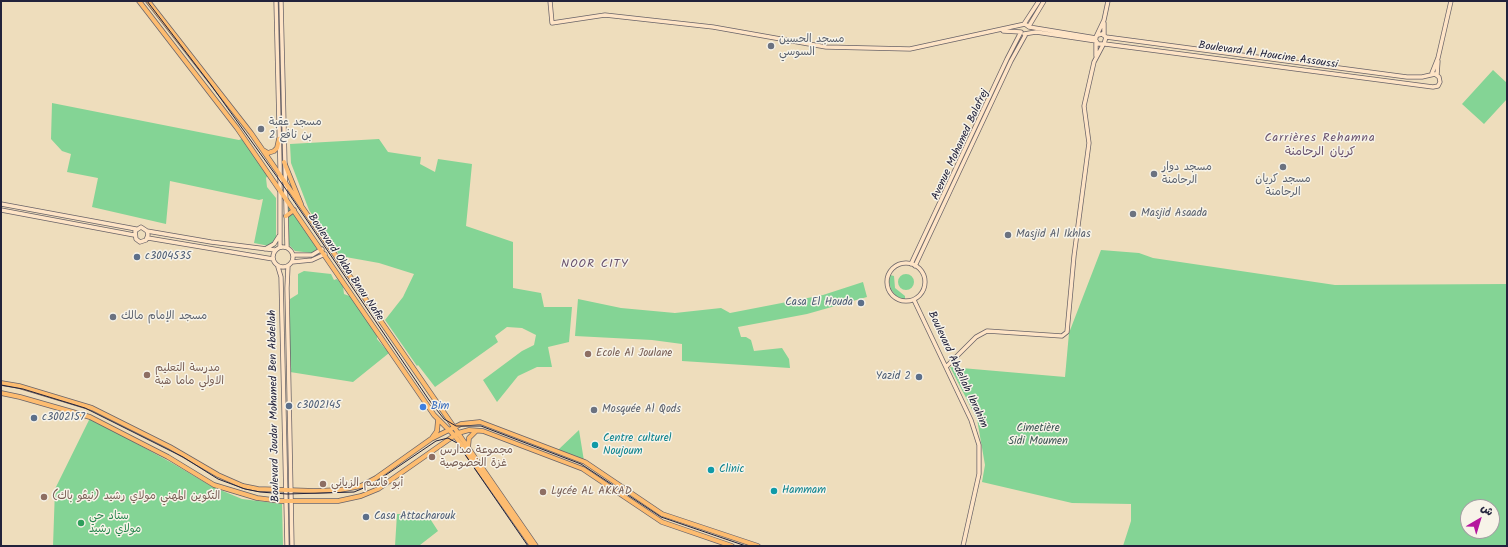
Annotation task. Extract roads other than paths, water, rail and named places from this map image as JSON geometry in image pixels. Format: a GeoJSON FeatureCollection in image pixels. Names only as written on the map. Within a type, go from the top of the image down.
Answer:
{"type":"FeatureCollection","features":[{"type":"Feature","properties":{"kind":"main road","name":"Boulevard Okba Bnou Nafie"},"geometry":{"type":"LineString","coordinates":[[139,1],[221,105],[322,249],[438,420],[457,435],[468,449],[536,546]]}},
{"type":"Feature","properties":{"kind":"main road","name":"Boulevard Okba Bnou Nafie"},"geometry":{"type":"LineString","coordinates":[[148,1],[263,150],[285,184],[450,421],[457,435],[532,546]]}},
{"type":"Feature","properties":{"kind":"main road"},"geometry":{"type":"LineString","coordinates":[[263,150],[268,153],[274,151],[279,139]]}},
{"type":"Feature","properties":{"kind":"main road"},"geometry":{"type":"LineString","coordinates":[[284,162],[303,210]]}},
{"type":"Feature","properties":{"kind":"main road"},"geometry":{"type":"LineString","coordinates":[[286,216],[294,210]]}},
{"type":"Feature","properties":{"kind":"main road"},"geometry":{"type":"LineString","coordinates":[[1,383],[19,386],[92,408],[170,447],[218,475],[243,486],[286,491],[340,490],[361,486],[376,478],[432,439],[461,424]]}},
{"type":"Feature","properties":{"kind":"main road"},"geometry":{"type":"LineString","coordinates":[[1,393],[90,417],[168,457],[214,485],[257,498],[289,502],[338,501],[372,492],[457,435],[478,430],[579,468],[662,522],[732,546]]}},
{"type":"Feature","properties":{"kind":"main road"},"geometry":{"type":"LineString","coordinates":[[432,439],[437,430],[438,420]]}},
{"type":"Feature","properties":{"kind":"main road"},"geometry":{"type":"LineString","coordinates":[[450,421],[455,424],[473,422],[485,424],[585,462],[662,514],[758,546]]}},
{"type":"Feature","properties":{"kind":"main road"},"geometry":{"type":"LineString","coordinates":[[468,449],[469,438],[478,430]]}},
{"type":"Feature","properties":{"kind":"street"},"geometry":{"type":"LineString","coordinates":[[276,1],[280,169],[280,247]]}},
{"type":"Feature","properties":{"kind":"street"},"geometry":{"type":"LineString","coordinates":[[275,250],[273,259],[278,267],[288,266],[292,262],[293,255],[287,248],[281,1]]}},
{"type":"Feature","properties":{"kind":"street"},"geometry":{"type":"LineString","coordinates":[[550,1],[552,24],[606,15],[713,27],[821,46],[904,50],[1002,31],[1023,25],[1096,39]]}},
{"type":"Feature","properties":{"kind":"street"},"geometry":{"type":"LineString","coordinates":[[1024,33],[1023,25],[1039,1]]}},
{"type":"Feature","properties":{"kind":"street"},"geometry":{"type":"LineString","coordinates":[[1024,33],[1044,1]]}},
{"type":"Feature","properties":{"kind":"street"},"geometry":{"type":"LineString","coordinates":[[946,367],[976,337],[988,331],[1062,336],[1066,334],[1074,256],[1090,143],[1084,106],[1096,58],[1096,39],[1104,20],[1108,1]]}},
{"type":"Feature","properties":{"kind":"street"},"geometry":{"type":"LineString","coordinates":[[1438,58],[1426,81],[1429,86],[1434,87],[1439,85],[1440,80],[1437,75],[1438,58],[1451,1]]}},
{"type":"Feature","properties":{"kind":"street"},"geometry":{"type":"LineString","coordinates":[[1096,58],[1104,44],[1104,20]]}},
{"type":"Feature","properties":{"kind":"street"},"geometry":{"type":"LineString","coordinates":[[1002,31],[1024,33],[1036,32],[1096,39]]}},
{"type":"Feature","properties":{"kind":"street","name":"Avenue Mohamed Balafrej"},"geometry":{"type":"LineString","coordinates":[[913,265],[1024,33]]}},
{"type":"Feature","properties":{"kind":"street","name":"Boulevard Al Houcine Assoussi"},"geometry":{"type":"LineString","coordinates":[[1096,39],[1105,36],[1399,77],[1415,78],[1430,74]]}},
{"type":"Feature","properties":{"kind":"street","name":"Boulevard Al Houcine Assoussi"},"geometry":{"type":"LineString","coordinates":[[1096,39],[1104,44],[1429,86]]}},
{"type":"Feature","properties":{"kind":"street"},"geometry":{"type":"LineString","coordinates":[[1430,74],[1437,75]]}},
{"type":"Feature","properties":{"kind":"street"},"geometry":{"type":"LineString","coordinates":[[1,204],[136,229],[144,228],[147,231],[261,250],[275,250],[280,247],[287,248]]}},
{"type":"Feature","properties":{"kind":"street"},"geometry":{"type":"LineString","coordinates":[[1,210],[134,235],[140,242],[148,238],[273,259]]}},
{"type":"Feature","properties":{"kind":"street"},"geometry":{"type":"LineString","coordinates":[[134,235],[136,229]]}},
{"type":"Feature","properties":{"kind":"street"},"geometry":{"type":"LineString","coordinates":[[147,231],[148,238]]}},
{"type":"Feature","properties":{"kind":"street"},"geometry":{"type":"LineString","coordinates":[[261,250],[270,247],[280,235]]}},
{"type":"Feature","properties":{"kind":"street"},"geometry":{"type":"LineString","coordinates":[[293,255],[312,255],[322,249]]}},
{"type":"Feature","properties":{"kind":"street"},"geometry":{"type":"LineString","coordinates":[[292,262],[312,260],[325,254]]}},
{"type":"Feature","properties":{"kind":"street"},"geometry":{"type":"LineString","coordinates":[[901,263],[913,265],[924,276],[925,285],[921,294],[914,300],[907,302],[896,300],[888,290],[886,282],[888,274],[893,268],[901,263]]}},
{"type":"Feature","properties":{"kind":"street","name":"Boulevard Joudar Mohamed Ben Abdellah"},"geometry":{"type":"LineString","coordinates":[[287,546],[289,502],[292,490],[287,288],[288,266]]}},
{"type":"Feature","properties":{"kind":"street","name":"Boulevard Joudar Mohamed Ben Abdellah"},"geometry":{"type":"LineString","coordinates":[[278,267],[281,277],[286,491],[289,502],[292,546]]}},
{"type":"Feature","properties":{"kind":"street","name":"Boulevard Abdellah Ibrahim"},"geometry":{"type":"LineString","coordinates":[[914,300],[972,420],[977,436],[980,453],[978,480],[962,545]]}},
{"type":"Feature","properties":{"kind":"tram line"},"geometry":{"type":"LineString","coordinates":[[147,1],[211,85],[285,188],[429,400],[444,419],[456,426],[481,426],[581,464],[661,517],[746,546]]}},
{"type":"Feature","properties":{"kind":"tram line"},"geometry":{"type":"LineString","coordinates":[[1,385],[23,389],[85,408],[183,457],[218,479],[245,489],[260,492],[287,494],[354,492],[371,485],[436,441],[448,438],[457,443],[528,546]]}},
{"type":"Feature","properties":{"kind":"place","name":"مسجد الحسين السوسي"},"geometry":{"type":"Point","coordinates":[771,46]}},
{"type":"Feature","properties":{"kind":"place","name":"مسجد عقبة بن نافع 2"},"geometry":{"type":"Point","coordinates":[261,129]}},
{"type":"Feature","properties":{"kind":"place","name":"مسجد كريان الرحامنة"},"geometry":{"type":"Point","coordinates":[1283,167]}},
{"type":"Feature","properties":{"kind":"place","name":"مسجد دوار الرحامنة"},"geometry":{"type":"Point","coordinates":[1154,174]}},
{"type":"Feature","properties":{"kind":"place","name":"Masjid Asaada"},"geometry":{"type":"Point","coordinates":[1133,214]}},
{"type":"Feature","properties":{"kind":"place","name":"Masjid Al Ikhlas"},"geometry":{"type":"Point","coordinates":[1008,235]}},
{"type":"Feature","properties":{"kind":"place","name":"c3004535"},"geometry":{"type":"Point","coordinates":[137,257]}},
{"type":"Feature","properties":{"kind":"place","name":"Casa El Houda"},"geometry":{"type":"Point","coordinates":[861,303]}},
{"type":"Feature","properties":{"kind":"place","name":"مسجد الإمام مالك"},"geometry":{"type":"Point","coordinates":[113,317]}},
{"type":"Feature","properties":{"kind":"place","name":"Ecole Al Joulane"},"geometry":{"type":"Point","coordinates":[588,354]}},
{"type":"Feature","properties":{"kind":"place","name":"مدرسة التعليم الاولي ماما هبة"},"geometry":{"type":"Point","coordinates":[147,375]}},
{"type":"Feature","properties":{"kind":"place","name":"Yazid 2"},"geometry":{"type":"Point","coordinates":[919,377]}},
{"type":"Feature","properties":{"kind":"place","name":"c3002145"},"geometry":{"type":"Point","coordinates":[289,406]}},
{"type":"Feature","properties":{"kind":"place","name":"Bim"},"geometry":{"type":"Point","coordinates":[423,407]}},
{"type":"Feature","properties":{"kind":"place","name":"Mosquée Al Qods"},"geometry":{"type":"Point","coordinates":[594,410]}},
{"type":"Feature","properties":{"kind":"place","name":"c3002157"},"geometry":{"type":"Point","coordinates":[34,418]}},
{"type":"Feature","properties":{"kind":"place","name":"Centre culturel Noujoum"},"geometry":{"type":"Point","coordinates":[595,445]}},
{"type":"Feature","properties":{"kind":"place","name":"مجموعة مدارس غزة الخصوصية"},"geometry":{"type":"Point","coordinates":[432,457]}},
{"type":"Feature","properties":{"kind":"place","name":"Clinic"},"geometry":{"type":"Point","coordinates":[711,470]}},
{"type":"Feature","properties":{"kind":"place","name":"أبو قاسم الزياني"},"geometry":{"type":"Point","coordinates":[323,484]}},
{"type":"Feature","properties":{"kind":"place","name":"Hammam"},"geometry":{"type":"Point","coordinates":[774,491]}},
{"type":"Feature","properties":{"kind":"place","name":"Lycée AL AKKAD"},"geometry":{"type":"Point","coordinates":[543,492]}},
{"type":"Feature","properties":{"kind":"place","name":"التكوين المهني مولاي رشيد (نيڤو باك)"},"geometry":{"type":"Point","coordinates":[44,497]}},
{"type":"Feature","properties":{"kind":"place","name":"Casa Attacharouk"},"geometry":{"type":"Point","coordinates":[366,517]}},
{"type":"Feature","properties":{"kind":"place","name":"ستاد حي مولاي رشيد"},"geometry":{"type":"Point","coordinates":[81,523]}},
{"type":"Feature","properties":{"kind":"district","name":"Carrières Rehamna كريان الرحامنة"},"geometry":{"type":"Point","coordinates":[1320,146]}},
{"type":"Feature","properties":{"kind":"district","name":"NOOR CITY"},"geometry":{"type":"Point","coordinates":[595,265]}},
{"type":"Feature","properties":{"kind":"park label","name":"Cimetière Sidi Moumen"},"geometry":{"type":"Point","coordinates":[1038,435]}}]}
